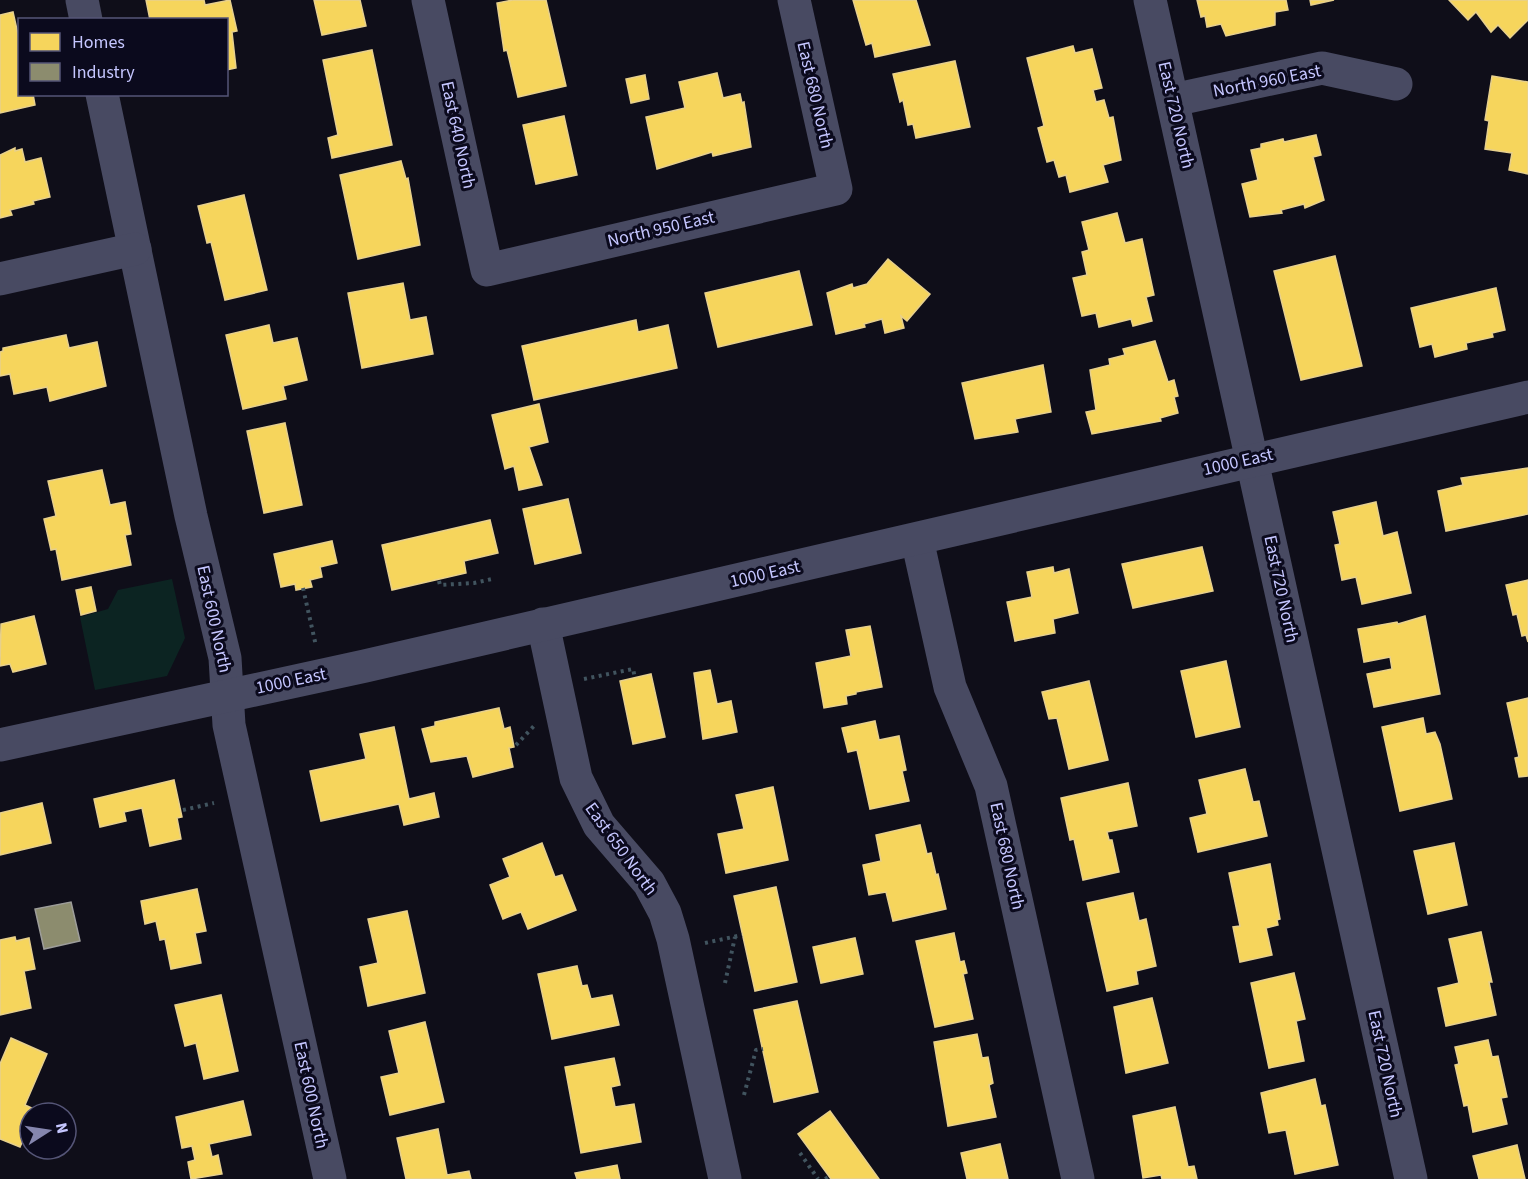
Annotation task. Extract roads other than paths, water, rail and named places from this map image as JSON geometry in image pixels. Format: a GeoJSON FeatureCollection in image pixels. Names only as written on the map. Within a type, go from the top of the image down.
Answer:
{"type":"FeatureCollection","features":[{"type":"Feature","properties":{"kind":"street"},"geometry":{"type":"LineString","coordinates":[[82,0],[86,18]]}},
{"type":"Feature","properties":{"kind":"street","name":"East 640 North"},"geometry":{"type":"LineString","coordinates":[[428,0],[487,270]]}},
{"type":"Feature","properties":{"kind":"street","name":"East 680 North"},"geometry":{"type":"LineString","coordinates":[[794,0],[836,189]]}},
{"type":"Feature","properties":{"kind":"street","name":"East 720 North"},"geometry":{"type":"LineString","coordinates":[[1150,0],[1411,1179]]}},
{"type":"Feature","properties":{"kind":"street","name":"North 960 East"},"geometry":{"type":"LineString","coordinates":[[1173,100],[1322,68],[1396,84]]}},
{"type":"Feature","properties":{"kind":"street","name":"East 600 North"},"geometry":{"type":"LineString","coordinates":[[102,96],[191,516],[225,658],[230,725],[330,1179]]}},
{"type":"Feature","properties":{"kind":"street","name":"North 950 East"},"geometry":{"type":"LineString","coordinates":[[487,270],[836,189]]}},
{"type":"Feature","properties":{"kind":"street"},"geometry":{"type":"LineString","coordinates":[[0,279],[135,249]]}},
{"type":"Feature","properties":{"kind":"street","name":"1000 East"},"geometry":{"type":"LineString","coordinates":[[0,745],[362,666],[917,539],[1253,458],[1528,397]]}},
{"type":"Feature","properties":{"kind":"street","name":"East 680 North"},"geometry":{"type":"LineString","coordinates":[[917,539],[950,687],[991,786],[1078,1179]]}},
{"type":"Feature","properties":{"kind":"street","name":"East 650 North"},"geometry":{"type":"LineString","coordinates":[[543,624],[576,778],[599,825],[649,883],[664,913],[675,950],[725,1179]]}}]}
